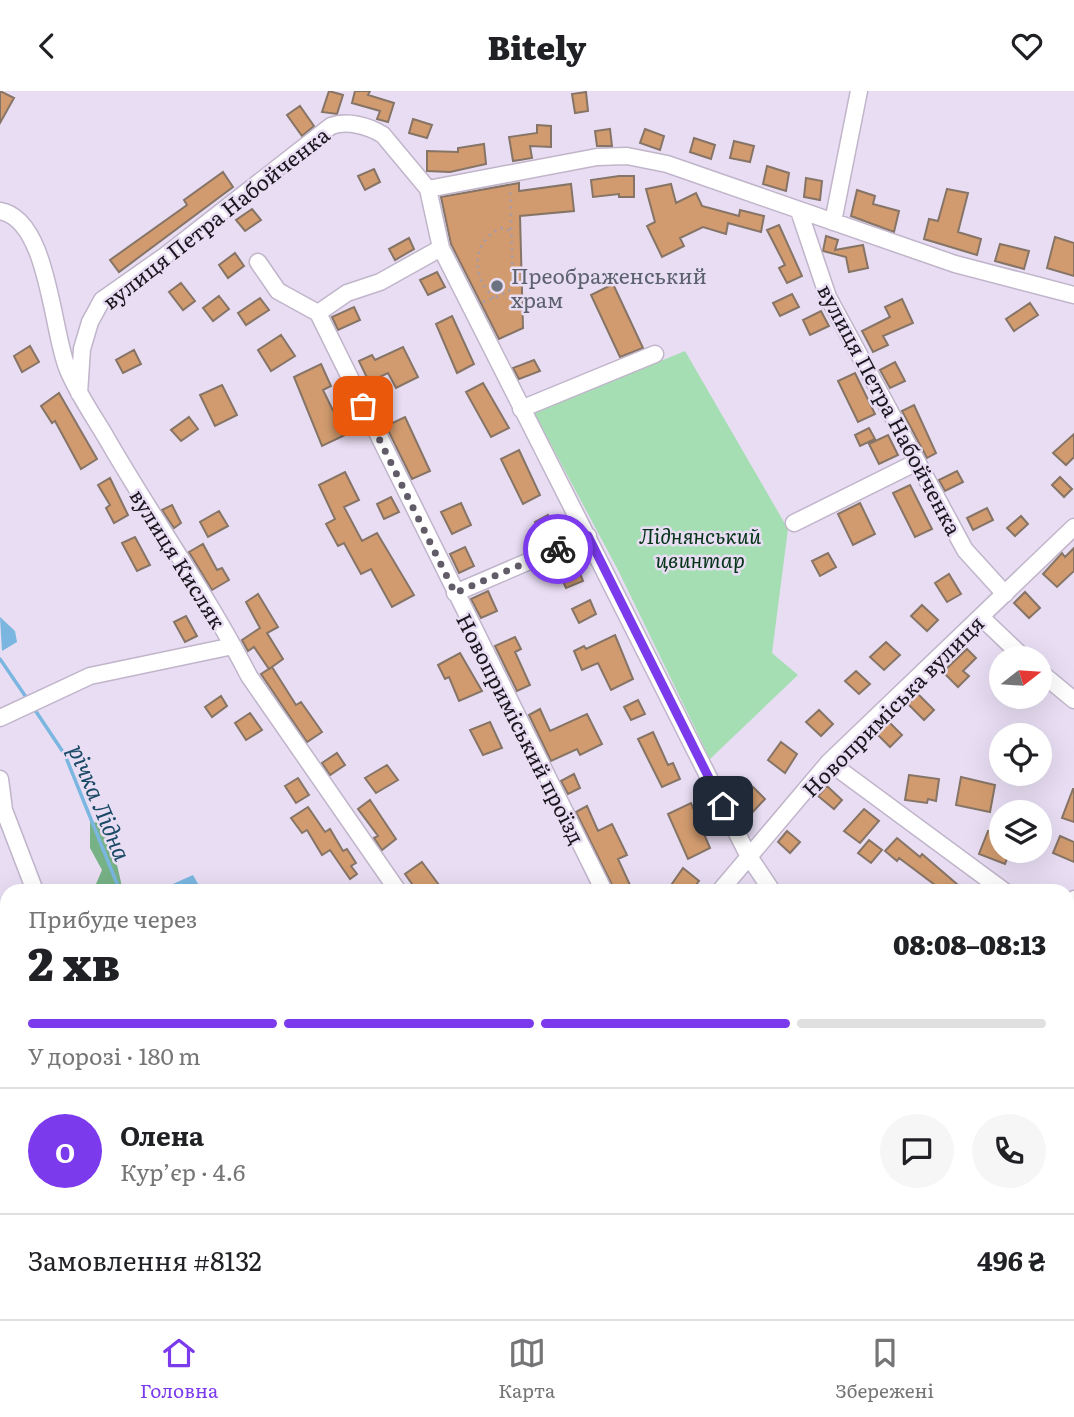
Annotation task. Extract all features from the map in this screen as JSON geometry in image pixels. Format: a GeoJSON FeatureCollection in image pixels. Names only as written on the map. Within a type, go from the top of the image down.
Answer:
{"type":"FeatureCollection","features":[{"type":"Feature","properties":{"kind":"street"},"geometry":{"type":"LineString","coordinates":[[833,222],[859,91]]}},
{"type":"Feature","properties":{"kind":"street","name":"вулиця Петра Набойченка"},"geometry":{"type":"LineString","coordinates":[[79,393],[82,349],[90,322],[102,300],[166,255],[331,126],[341,122],[374,129],[383,135],[428,189]]}},
{"type":"Feature","properties":{"kind":"street"},"geometry":{"type":"LineString","coordinates":[[767,884],[748,855],[441,248],[428,189],[597,157],[627,156],[667,164],[955,264],[1074,295]]}},
{"type":"Feature","properties":{"kind":"street","name":"вулиця Кисляк"},"geometry":{"type":"LineString","coordinates":[[0,211],[22,225],[36,248],[50,293],[61,354],[79,393],[256,687],[393,884]]}},
{"type":"Feature","properties":{"kind":"street","name":"вулиця Петра Набойченка"},"geometry":{"type":"LineString","coordinates":[[799,211],[828,297],[965,550],[1005,594]]}},
{"type":"Feature","properties":{"kind":"street"},"geometry":{"type":"LineString","coordinates":[[258,262],[278,291],[318,313],[348,293],[380,282],[441,248]]}},
{"type":"Feature","properties":{"kind":"street","name":"Новоприміський проїзд"},"geometry":{"type":"LineString","coordinates":[[318,313],[600,884]]}},
{"type":"Feature","properties":{"kind":"street"},"geometry":{"type":"LineString","coordinates":[[521,408],[655,354]]}},
{"type":"Feature","properties":{"kind":"street"},"geometry":{"type":"LineString","coordinates":[[794,523],[917,462]]}},
{"type":"Feature","properties":{"kind":"street","name":"Новоприміська вулиця"},"geometry":{"type":"LineString","coordinates":[[725,884],[829,762],[1074,527]]}},
{"type":"Feature","properties":{"kind":"street"},"geometry":{"type":"LineString","coordinates":[[455,593],[588,536]]}},
{"type":"Feature","properties":{"kind":"street"},"geometry":{"type":"LineString","coordinates":[[981,617],[1011,646]]}},
{"type":"Feature","properties":{"kind":"street"},"geometry":{"type":"LineString","coordinates":[[0,718],[90,676],[233,646]]}},
{"type":"Feature","properties":{"kind":"street"},"geometry":{"type":"LineString","coordinates":[[1052,682],[1074,700]]}},
{"type":"Feature","properties":{"kind":"street"},"geometry":{"type":"LineString","coordinates":[[829,762],[995,884]]}},
{"type":"Feature","properties":{"kind":"street"},"geometry":{"type":"LineString","coordinates":[[0,779],[4,810],[32,884]]}},
{"type":"Feature","properties":{"kind":"path"},"geometry":{"type":"LineString","coordinates":[[470,307],[508,292],[513,285],[510,174]]}},
{"type":"Feature","properties":{"kind":"path"},"geometry":{"type":"LineString","coordinates":[[494,298],[484,288],[476,269],[478,253],[488,234],[501,227],[512,231]]}},
{"type":"Feature","properties":{"kind":"green space","name":"Ліднянський цвинтар"},"geometry":{"type":"Polygon","coordinates":[[[685,351],[788,529],[772,653],[798,675],[710,759],[618,570],[534,413],[685,351]]]}},
{"type":"Feature","properties":{"kind":"green space"},"geometry":{"type":"Polygon","coordinates":[[[90,822],[102,823],[112,843],[121,884],[96,884],[102,870],[90,848],[90,822]]]}},
{"type":"Feature","properties":{"kind":"water"},"geometry":{"type":"Polygon","coordinates":[[[0,617],[15,631],[17,642],[2,651],[0,617]]]}},
{"type":"Feature","properties":{"kind":"water"},"geometry":{"type":"Polygon","coordinates":[[[193,875],[198,884],[173,884],[193,875]]]}},
{"type":"Feature","properties":{"kind":"building"},"geometry":{"type":"Polygon","coordinates":[[[0,91],[14,98],[0,123],[0,91]]]}},
{"type":"Feature","properties":{"kind":"building"},"geometry":{"type":"Polygon","coordinates":[[[329,91],[343,95],[337,114],[322,112],[329,91]]]}},
{"type":"Feature","properties":{"kind":"building"},"geometry":{"type":"Polygon","coordinates":[[[355,91],[370,91],[368,95],[394,103],[388,122],[377,119],[380,111],[352,103],[355,91]]]}},
{"type":"Feature","properties":{"kind":"building"},"geometry":{"type":"Polygon","coordinates":[[[586,92],[588,111],[575,113],[572,94],[586,92]]]}},
{"type":"Feature","properties":{"kind":"building"},"geometry":{"type":"Polygon","coordinates":[[[300,106],[314,126],[302,136],[287,115],[300,106]]]}},
{"type":"Feature","properties":{"kind":"building"},"geometry":{"type":"Polygon","coordinates":[[[413,119],[432,125],[427,138],[409,133],[413,119]]]}},
{"type":"Feature","properties":{"kind":"building"},"geometry":{"type":"Polygon","coordinates":[[[537,125],[551,126],[551,147],[530,146],[532,158],[513,161],[509,137],[537,133],[537,125]]]}},
{"type":"Feature","properties":{"kind":"building"},"geometry":{"type":"Polygon","coordinates":[[[610,129],[612,146],[597,146],[595,131],[610,129]]]}},
{"type":"Feature","properties":{"kind":"building"},"geometry":{"type":"Polygon","coordinates":[[[645,129],[664,136],[660,150],[640,143],[645,129]]]}},
{"type":"Feature","properties":{"kind":"building"},"geometry":{"type":"Polygon","coordinates":[[[694,138],[715,145],[711,159],[690,152],[694,138]]]}},
{"type":"Feature","properties":{"kind":"building"},"geometry":{"type":"Polygon","coordinates":[[[734,141],[754,146],[750,162],[730,158],[734,141]]]}},
{"type":"Feature","properties":{"kind":"building"},"geometry":{"type":"Polygon","coordinates":[[[484,144],[486,164],[450,172],[427,171],[427,151],[458,152],[458,148],[484,144]]]}},
{"type":"Feature","properties":{"kind":"building"},"geometry":{"type":"Polygon","coordinates":[[[767,166],[789,173],[786,191],[763,184],[767,166]]]}},
{"type":"Feature","properties":{"kind":"building"},"geometry":{"type":"Polygon","coordinates":[[[374,169],[380,182],[365,190],[358,176],[374,169]]]}},
{"type":"Feature","properties":{"kind":"building"},"geometry":{"type":"Polygon","coordinates":[[[223,172],[233,187],[119,272],[110,260],[187,205],[184,200],[223,172]]]}},
{"type":"Feature","properties":{"kind":"building"},"geometry":{"type":"Polygon","coordinates":[[[634,176],[634,197],[619,197],[619,194],[593,197],[591,180],[634,176]]]}},
{"type":"Feature","properties":{"kind":"building"},"geometry":{"type":"Polygon","coordinates":[[[806,178],[822,181],[820,200],[804,197],[806,178]]]}},
{"type":"Feature","properties":{"kind":"building","name":"Преображенський храм"},"geometry":{"type":"Polygon","coordinates":[[[519,183],[519,191],[571,184],[574,211],[520,216],[523,328],[499,339],[451,244],[441,197],[519,183]]]}},
{"type":"Feature","properties":{"kind":"building"},"geometry":{"type":"Polygon","coordinates":[[[671,184],[676,203],[696,193],[702,206],[739,216],[740,210],[764,216],[761,232],[728,223],[726,234],[703,227],[680,238],[684,246],[662,257],[647,226],[655,222],[646,189],[671,184]]]}},
{"type":"Feature","properties":{"kind":"building"},"geometry":{"type":"Polygon","coordinates":[[[947,189],[968,193],[958,232],[981,239],[977,255],[924,239],[929,219],[938,221],[947,189]]]}},
{"type":"Feature","properties":{"kind":"building"},"geometry":{"type":"Polygon","coordinates":[[[857,190],[875,196],[873,204],[899,211],[894,232],[851,216],[857,190]]]}},
{"type":"Feature","properties":{"kind":"building"},"geometry":{"type":"Polygon","coordinates":[[[252,209],[261,220],[245,231],[236,220],[252,209]]]}},
{"type":"Feature","properties":{"kind":"building"},"geometry":{"type":"Polygon","coordinates":[[[779,225],[802,276],[787,283],[779,268],[785,265],[767,230],[779,225]]]}},
{"type":"Feature","properties":{"kind":"building"},"geometry":{"type":"Polygon","coordinates":[[[826,236],[838,240],[835,250],[863,245],[868,268],[849,272],[846,257],[823,251],[826,236]]]}},
{"type":"Feature","properties":{"kind":"building"},"geometry":{"type":"Polygon","coordinates":[[[1055,237],[1074,243],[1074,276],[1047,268],[1055,237]]]}},
{"type":"Feature","properties":{"kind":"building"},"geometry":{"type":"Polygon","coordinates":[[[409,238],[414,249],[395,260],[389,249],[409,238]]]}},
{"type":"Feature","properties":{"kind":"building"},"geometry":{"type":"Polygon","coordinates":[[[1000,244],[1029,251],[1024,269],[995,261],[1000,244]]]}},
{"type":"Feature","properties":{"kind":"building"},"geometry":{"type":"Polygon","coordinates":[[[235,253],[244,266],[228,278],[219,265],[235,253]]]}},
{"type":"Feature","properties":{"kind":"building"},"geometry":{"type":"Polygon","coordinates":[[[437,272],[445,287],[428,295],[420,280],[437,272]]]}},
{"type":"Feature","properties":{"kind":"building"},"geometry":{"type":"Polygon","coordinates":[[[181,283],[195,301],[183,310],[169,292],[181,283]]]}},
{"type":"Feature","properties":{"kind":"building"},"geometry":{"type":"Polygon","coordinates":[[[613,284],[643,348],[620,357],[591,295],[613,284]]]}},
{"type":"Feature","properties":{"kind":"building"},"geometry":{"type":"Polygon","coordinates":[[[792,294],[799,307],[780,316],[773,303],[792,294]]]}},
{"type":"Feature","properties":{"kind":"building"},"geometry":{"type":"Polygon","coordinates":[[[219,296],[229,309],[213,321],[203,308],[219,296]]]}},
{"type":"Feature","properties":{"kind":"building"},"geometry":{"type":"Polygon","coordinates":[[[260,298],[269,310],[246,325],[238,313],[260,298]]]}},
{"type":"Feature","properties":{"kind":"building"},"geometry":{"type":"Polygon","coordinates":[[[902,299],[913,323],[883,336],[888,345],[873,352],[862,331],[890,317],[885,307],[902,299]]]}},
{"type":"Feature","properties":{"kind":"building"},"geometry":{"type":"Polygon","coordinates":[[[1030,303],[1038,315],[1014,331],[1006,319],[1030,303]]]}},
{"type":"Feature","properties":{"kind":"building"},"geometry":{"type":"Polygon","coordinates":[[[354,307],[360,320],[338,330],[332,317],[354,307]]]}},
{"type":"Feature","properties":{"kind":"building"},"geometry":{"type":"Polygon","coordinates":[[[821,311],[829,326],[810,335],[803,320],[821,311]]]}},
{"type":"Feature","properties":{"kind":"building"},"geometry":{"type":"Polygon","coordinates":[[[452,316],[474,364],[457,373],[436,324],[452,316]]]}},
{"type":"Feature","properties":{"kind":"building"},"geometry":{"type":"Polygon","coordinates":[[[281,335],[295,356],[271,371],[258,350],[281,335]]]}},
{"type":"Feature","properties":{"kind":"building"},"geometry":{"type":"Polygon","coordinates":[[[30,346],[39,362],[22,372],[14,356],[30,346]]]}},
{"type":"Feature","properties":{"kind":"building"},"geometry":{"type":"Polygon","coordinates":[[[403,347],[418,377],[396,388],[388,373],[369,382],[359,361],[372,355],[375,360],[403,347]]]}},
{"type":"Feature","properties":{"kind":"building"},"geometry":{"type":"Polygon","coordinates":[[[134,350],[141,364],[123,373],[116,360],[134,350]]]}},
{"type":"Feature","properties":{"kind":"building"},"geometry":{"type":"Polygon","coordinates":[[[534,360],[540,371],[519,379],[513,368],[534,360]]]}},
{"type":"Feature","properties":{"kind":"building"},"geometry":{"type":"Polygon","coordinates":[[[895,362],[905,381],[890,388],[880,370],[895,362]]]}},
{"type":"Feature","properties":{"kind":"building"},"geometry":{"type":"Polygon","coordinates":[[[321,364],[331,386],[323,390],[345,435],[322,446],[294,377],[321,364]]]}},
{"type":"Feature","properties":{"kind":"building"},"geometry":{"type":"Polygon","coordinates":[[[855,373],[875,414],[858,422],[838,381],[855,373]]]}},
{"type":"Feature","properties":{"kind":"building"},"geometry":{"type":"Polygon","coordinates":[[[483,383],[509,428],[491,437],[466,392],[483,383]]]}},
{"type":"Feature","properties":{"kind":"building"},"geometry":{"type":"Polygon","coordinates":[[[222,385],[237,415],[215,426],[200,395],[222,385]]]}},
{"type":"Feature","properties":{"kind":"building"},"geometry":{"type":"Polygon","coordinates":[[[59,393],[97,459],[81,469],[55,421],[52,423],[41,406],[59,393]]]}},
{"type":"Feature","properties":{"kind":"building"},"geometry":{"type":"Polygon","coordinates":[[[914,405],[936,453],[927,458],[902,411],[914,405]]]}},
{"type":"Feature","properties":{"kind":"building"},"geometry":{"type":"Polygon","coordinates":[[[189,417],[198,429],[181,441],[171,430],[189,417]]]}},
{"type":"Feature","properties":{"kind":"building"},"geometry":{"type":"Polygon","coordinates":[[[405,417],[430,471],[412,479],[386,426],[405,417]]]}},
{"type":"Feature","properties":{"kind":"building"},"geometry":{"type":"Polygon","coordinates":[[[869,428],[875,439],[860,446],[855,435],[869,428]]]}},
{"type":"Feature","properties":{"kind":"building"},"geometry":{"type":"Polygon","coordinates":[[[1074,434],[1074,457],[1066,465],[1053,453],[1074,434]]]}},
{"type":"Feature","properties":{"kind":"building"},"geometry":{"type":"Polygon","coordinates":[[[888,435],[898,455],[879,464],[869,444],[888,435]]]}},
{"type":"Feature","properties":{"kind":"building"},"geometry":{"type":"Polygon","coordinates":[[[519,450],[540,495],[523,504],[501,459],[519,450]]]}},
{"type":"Feature","properties":{"kind":"building"},"geometry":{"type":"Polygon","coordinates":[[[957,471],[963,482],[945,491],[939,480],[957,471]]]}},
{"type":"Feature","properties":{"kind":"building"},"geometry":{"type":"Polygon","coordinates":[[[345,472],[359,500],[344,507],[362,541],[377,533],[414,595],[392,607],[371,569],[361,574],[344,543],[338,546],[326,524],[335,519],[319,485],[345,472]]]}},
{"type":"Feature","properties":{"kind":"building"},"geometry":{"type":"Polygon","coordinates":[[[1060,477],[1072,489],[1064,497],[1052,485],[1060,477]]]}},
{"type":"Feature","properties":{"kind":"building"},"geometry":{"type":"Polygon","coordinates":[[[110,478],[128,515],[114,523],[106,508],[110,505],[98,485],[110,478]]]}},
{"type":"Feature","properties":{"kind":"building"},"geometry":{"type":"Polygon","coordinates":[[[910,485],[932,529],[915,537],[893,493],[910,485]]]}},
{"type":"Feature","properties":{"kind":"building"},"geometry":{"type":"Polygon","coordinates":[[[391,497],[399,512],[384,519],[377,504],[391,497]]]}},
{"type":"Feature","properties":{"kind":"building"},"geometry":{"type":"Polygon","coordinates":[[[461,503],[471,525],[452,534],[441,512],[461,503]]]}},
{"type":"Feature","properties":{"kind":"building"},"geometry":{"type":"Polygon","coordinates":[[[860,503],[875,534],[853,545],[838,514],[860,503]]]}},
{"type":"Feature","properties":{"kind":"building"},"geometry":{"type":"Polygon","coordinates":[[[172,505],[181,523],[174,528],[162,510],[172,505]]]}},
{"type":"Feature","properties":{"kind":"building"},"geometry":{"type":"Polygon","coordinates":[[[987,508],[993,520],[973,530],[967,518],[987,508]]]}},
{"type":"Feature","properties":{"kind":"building"},"geometry":{"type":"Polygon","coordinates":[[[219,511],[228,526],[208,537],[200,522],[219,511]]]}},
{"type":"Feature","properties":{"kind":"building"},"geometry":{"type":"Polygon","coordinates":[[[548,515],[555,531],[541,537],[535,522],[548,515]]]}},
{"type":"Feature","properties":{"kind":"building"},"geometry":{"type":"Polygon","coordinates":[[[1021,516],[1028,524],[1015,536],[1007,528],[1021,516]]]}},
{"type":"Feature","properties":{"kind":"building"},"geometry":{"type":"Polygon","coordinates":[[[135,537],[150,565],[137,571],[122,543],[135,537]]]}},
{"type":"Feature","properties":{"kind":"building"},"geometry":{"type":"Polygon","coordinates":[[[203,544],[217,570],[222,568],[229,580],[212,590],[189,552],[203,544]]]}},
{"type":"Feature","properties":{"kind":"building"},"geometry":{"type":"Polygon","coordinates":[[[465,547],[474,566],[459,573],[450,554],[465,547]]]}},
{"type":"Feature","properties":{"kind":"building"},"geometry":{"type":"Polygon","coordinates":[[[1074,548],[1074,571],[1057,587],[1043,574],[1062,553],[1065,557],[1074,548]]]}},
{"type":"Feature","properties":{"kind":"building"},"geometry":{"type":"Polygon","coordinates":[[[828,553],[836,567],[820,576],[812,561],[828,553]]]}},
{"type":"Feature","properties":{"kind":"building"},"geometry":{"type":"Polygon","coordinates":[[[573,556],[583,581],[566,588],[555,564],[573,556]]]}},
{"type":"Feature","properties":{"kind":"building"},"geometry":{"type":"Polygon","coordinates":[[[949,574],[961,594],[947,602],[935,583],[949,574]]]}},
{"type":"Feature","properties":{"kind":"building"},"geometry":{"type":"Polygon","coordinates":[[[488,591],[497,611],[481,618],[471,599],[488,591]]]}},
{"type":"Feature","properties":{"kind":"building"},"geometry":{"type":"Polygon","coordinates":[[[1025,592],[1040,608],[1029,618],[1014,603],[1025,592]]]}},
{"type":"Feature","properties":{"kind":"building"},"geometry":{"type":"Polygon","coordinates":[[[258,594],[278,627],[267,633],[283,659],[269,669],[254,647],[248,651],[242,640],[260,628],[246,602],[258,594]]]}},
{"type":"Feature","properties":{"kind":"building"},"geometry":{"type":"Polygon","coordinates":[[[590,600],[596,614],[579,623],[572,609],[590,600]]]}},
{"type":"Feature","properties":{"kind":"building"},"geometry":{"type":"Polygon","coordinates":[[[922,605],[938,620],[927,631],[911,616],[922,605]]]}},
{"type":"Feature","properties":{"kind":"building"},"geometry":{"type":"Polygon","coordinates":[[[186,616],[197,636],[185,642],[174,622],[186,616]]]}},
{"type":"Feature","properties":{"kind":"building"},"geometry":{"type":"Polygon","coordinates":[[[615,635],[633,679],[611,690],[598,663],[582,670],[574,651],[584,646],[586,649],[615,635]]]}},
{"type":"Feature","properties":{"kind":"building"},"geometry":{"type":"Polygon","coordinates":[[[515,637],[521,649],[515,652],[530,685],[517,691],[495,646],[515,637]]]}},
{"type":"Feature","properties":{"kind":"building"},"geometry":{"type":"Polygon","coordinates":[[[886,642],[900,655],[884,670],[870,657],[886,642]]]}},
{"type":"Feature","properties":{"kind":"building"},"geometry":{"type":"Polygon","coordinates":[[[967,649],[976,658],[963,671],[969,676],[958,687],[943,672],[967,649]]]}},
{"type":"Feature","properties":{"kind":"building"},"geometry":{"type":"Polygon","coordinates":[[[460,653],[482,691],[459,701],[449,677],[445,679],[438,665],[460,653]]]}},
{"type":"Feature","properties":{"kind":"building"},"geometry":{"type":"Polygon","coordinates":[[[272,667],[296,705],[301,702],[322,732],[307,742],[261,674],[272,667]]]}},
{"type":"Feature","properties":{"kind":"building"},"geometry":{"type":"Polygon","coordinates":[[[856,671],[870,684],[859,694],[845,681],[856,671]]]}},
{"type":"Feature","properties":{"kind":"building"},"geometry":{"type":"Polygon","coordinates":[[[918,694],[934,710],[924,720],[908,704],[918,694]]]}},
{"type":"Feature","properties":{"kind":"building"},"geometry":{"type":"Polygon","coordinates":[[[221,696],[227,706],[212,717],[205,707],[221,696]]]}},
{"type":"Feature","properties":{"kind":"building"},"geometry":{"type":"Polygon","coordinates":[[[638,700],[645,714],[631,720],[624,707],[638,700]]]}},
{"type":"Feature","properties":{"kind":"building"},"geometry":{"type":"Polygon","coordinates":[[[540,709],[550,731],[587,714],[602,744],[580,755],[577,749],[551,761],[529,715],[540,709]]]}},
{"type":"Feature","properties":{"kind":"building"},"geometry":{"type":"Polygon","coordinates":[[[819,710],[833,724],[821,736],[806,722],[819,710]]]}},
{"type":"Feature","properties":{"kind":"building"},"geometry":{"type":"Polygon","coordinates":[[[250,713],[262,730],[246,740],[235,723],[250,713]]]}},
{"type":"Feature","properties":{"kind":"building"},"geometry":{"type":"Polygon","coordinates":[[[888,721],[902,735],[890,747],[876,733],[888,721]]]}},
{"type":"Feature","properties":{"kind":"building"},"geometry":{"type":"Polygon","coordinates":[[[490,722],[502,748],[483,755],[470,730],[490,722]]]}},
{"type":"Feature","properties":{"kind":"building"},"geometry":{"type":"Polygon","coordinates":[[[653,732],[668,765],[673,763],[680,779],[662,787],[638,739],[653,732]]]}},
{"type":"Feature","properties":{"kind":"building"},"geometry":{"type":"Polygon","coordinates":[[[781,742],[797,754],[785,773],[768,760],[781,742]]]}},
{"type":"Feature","properties":{"kind":"building"},"geometry":{"type":"Polygon","coordinates":[[[337,753],[345,765],[330,775],[322,763],[337,753]]]}},
{"type":"Feature","properties":{"kind":"building"},"geometry":{"type":"Polygon","coordinates":[[[387,765],[398,780],[376,793],[365,778],[387,765]]]}},
{"type":"Feature","properties":{"kind":"building"},"geometry":{"type":"Polygon","coordinates":[[[574,774],[580,788],[568,794],[561,781],[574,774]]]}},
{"type":"Feature","properties":{"kind":"building"},"geometry":{"type":"Polygon","coordinates":[[[909,775],[939,779],[936,801],[928,799],[927,803],[905,800],[909,775]]]}},
{"type":"Feature","properties":{"kind":"building"},"geometry":{"type":"Polygon","coordinates":[[[961,777],[995,786],[992,800],[989,800],[989,812],[956,805],[961,777]]]}},
{"type":"Feature","properties":{"kind":"building"},"geometry":{"type":"Polygon","coordinates":[[[298,778],[309,795],[296,803],[285,786],[298,778]]]}},
{"type":"Feature","properties":{"kind":"building"},"geometry":{"type":"Polygon","coordinates":[[[827,786],[842,800],[834,809],[818,796],[827,786]]]}},
{"type":"Feature","properties":{"kind":"building"},"geometry":{"type":"Polygon","coordinates":[[[753,787],[765,799],[748,817],[736,806],[753,787]]]}},
{"type":"Feature","properties":{"kind":"building"},"geometry":{"type":"Polygon","coordinates":[[[1074,789],[1074,822],[1062,818],[1074,789]]]}},
{"type":"Feature","properties":{"kind":"building"},"geometry":{"type":"Polygon","coordinates":[[[370,800],[396,839],[382,850],[374,838],[378,836],[358,809],[370,800]]]}},
{"type":"Feature","properties":{"kind":"building"},"geometry":{"type":"Polygon","coordinates":[[[691,803],[710,848],[688,859],[668,814],[691,803]]]}},
{"type":"Feature","properties":{"kind":"building"},"geometry":{"type":"Polygon","coordinates":[[[587,806],[598,831],[612,824],[627,855],[618,859],[630,884],[612,884],[576,812],[587,806]]]}},
{"type":"Feature","properties":{"kind":"building"},"geometry":{"type":"Polygon","coordinates":[[[308,807],[325,832],[330,829],[343,851],[347,849],[356,863],[351,866],[357,874],[350,879],[330,850],[322,855],[307,830],[302,833],[291,818],[308,807]]]}},
{"type":"Feature","properties":{"kind":"building"},"geometry":{"type":"Polygon","coordinates":[[[864,809],[879,821],[860,843],[844,831],[864,809]]]}},
{"type":"Feature","properties":{"kind":"building"},"geometry":{"type":"Polygon","coordinates":[[[787,831],[800,842],[790,853],[778,842],[787,831]]]}},
{"type":"Feature","properties":{"kind":"building"},"geometry":{"type":"Polygon","coordinates":[[[988,831],[989,831],[989,858],[979,854],[988,831]]]}},
{"type":"Feature","properties":{"kind":"building"},"geometry":{"type":"Polygon","coordinates":[[[1060,836],[1074,842],[1074,862],[1053,853],[1060,836]]]}},
{"type":"Feature","properties":{"kind":"building"},"geometry":{"type":"Polygon","coordinates":[[[897,838],[920,857],[922,854],[957,884],[934,884],[885,851],[897,838]]]}},
{"type":"Feature","properties":{"kind":"building"},"geometry":{"type":"Polygon","coordinates":[[[869,840],[882,850],[871,863],[858,853],[869,840]]]}},
{"type":"Feature","properties":{"kind":"building"},"geometry":{"type":"Polygon","coordinates":[[[422,862],[438,884],[412,884],[405,874],[422,862]]]}},
{"type":"Feature","properties":{"kind":"building"},"geometry":{"type":"Polygon","coordinates":[[[683,868],[699,881],[697,884],[672,884],[683,868]]]}},
{"type":"Feature","properties":{"kind":"waterway","name":"річка Лідна"},"geometry":{"type":"LineString","coordinates":[[0,659],[28,700]]}},
{"type":"Feature","properties":{"kind":"waterway","name":"річка Лідна"},"geometry":{"type":"LineString","coordinates":[[33,707],[65,755],[117,884]]}},
{"type":"Feature","properties":{"kind":"way so far"},"geometry":{"type":"LineString","coordinates":[[363,406],[455,593],[558,549]]}},
{"type":"Feature","properties":{"kind":"place","name":"Преображенський храм"},"geometry":{"type":"Point","coordinates":[497,286]}},
{"type":"Feature","properties":{"kind":"route"},"geometry":{"type":"LineString","coordinates":[[558,549],[588,536],[723,806]]}}]}
